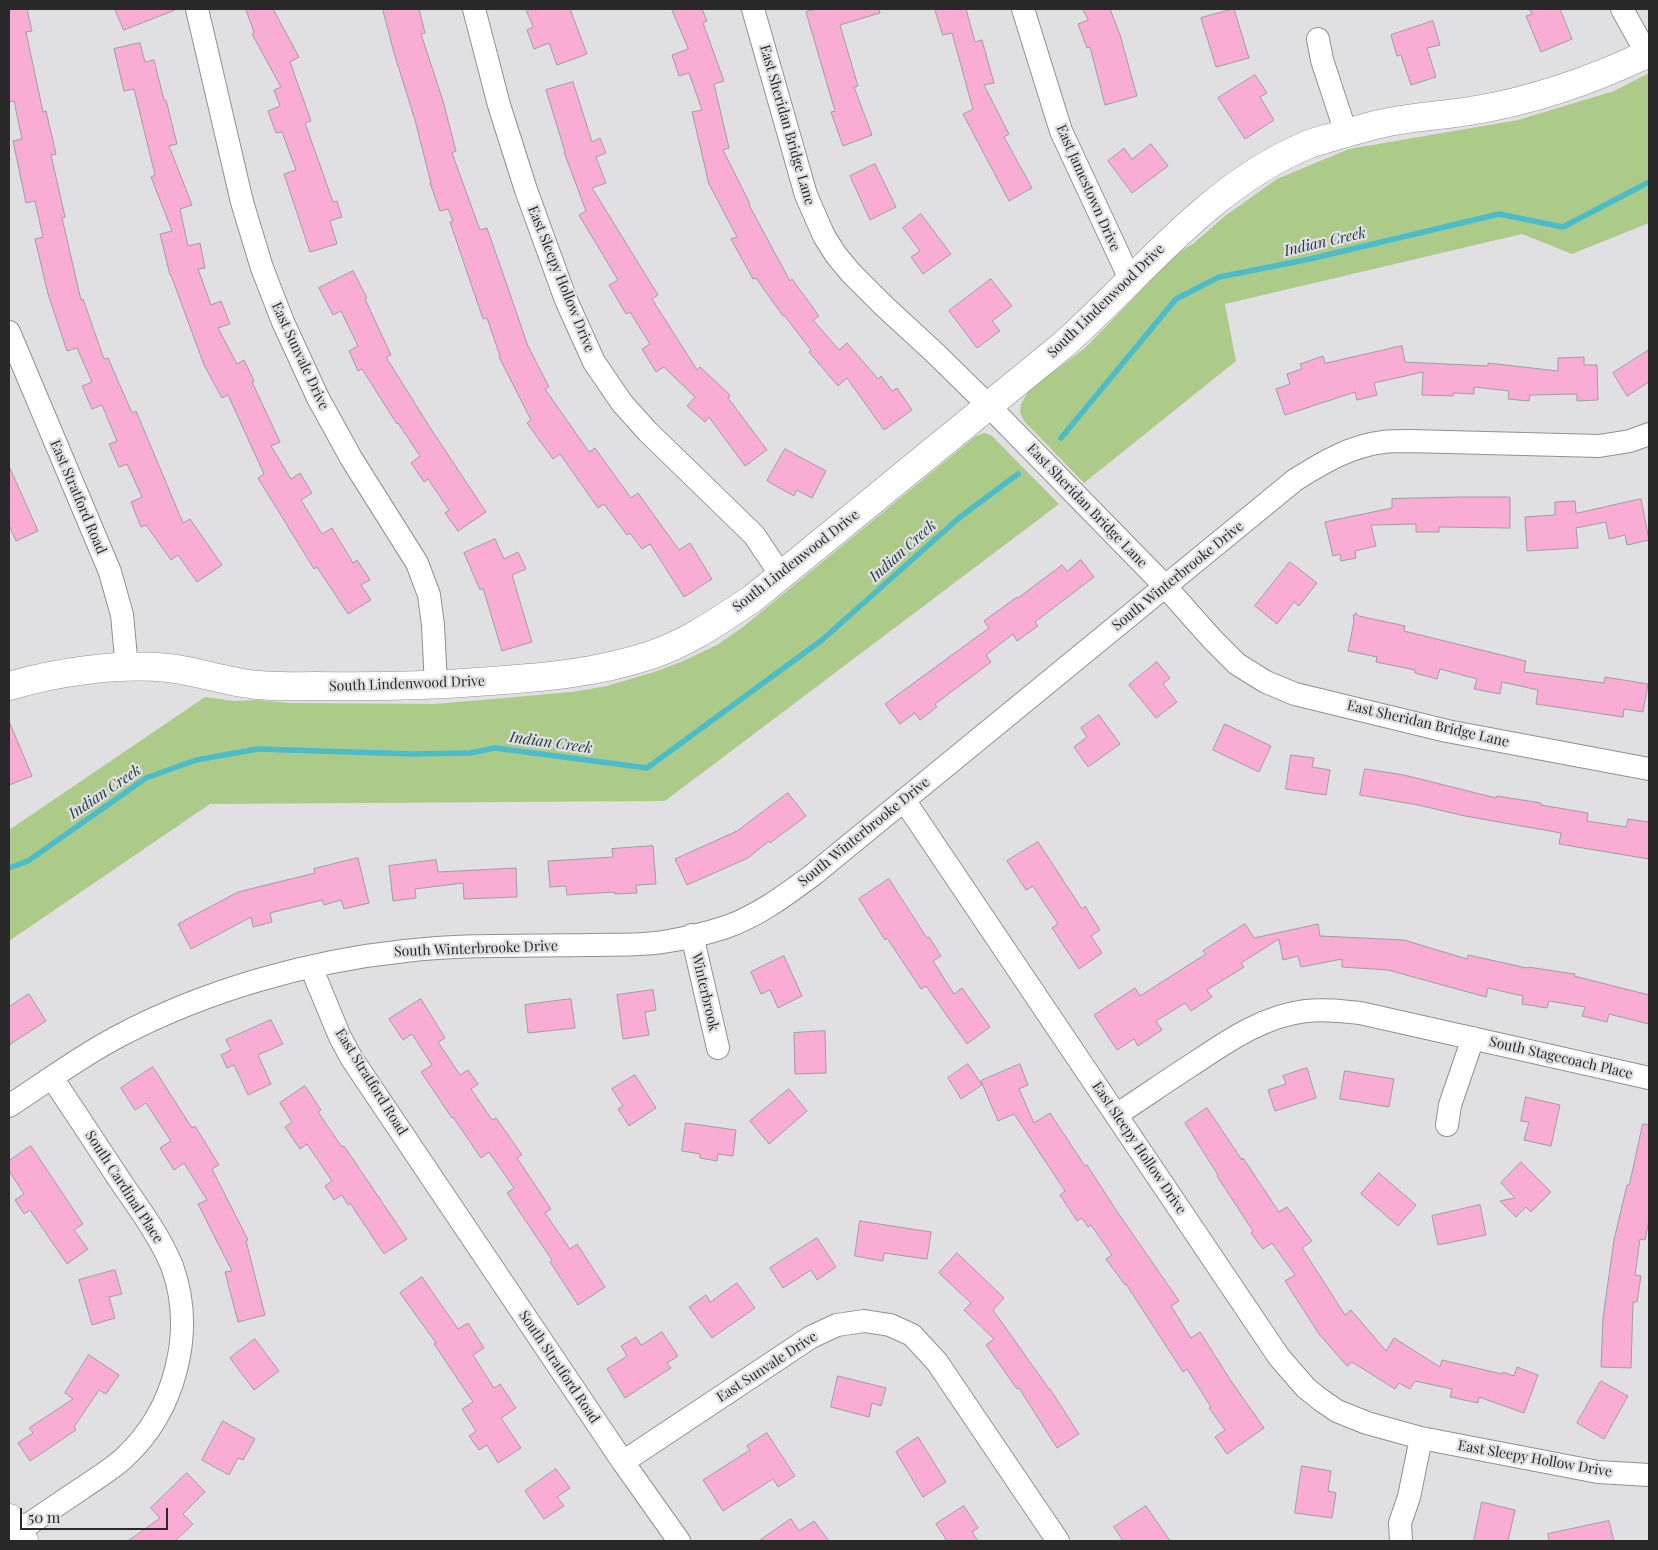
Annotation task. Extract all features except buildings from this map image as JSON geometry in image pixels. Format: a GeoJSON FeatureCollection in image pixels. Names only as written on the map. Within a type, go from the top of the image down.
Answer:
{"type":"FeatureCollection","features":[{"type":"Feature","properties":{"kind":"street","name":"East Sunvale Drive"},"geometry":{"type":"LineString","coordinates":[[197,9],[242,202],[262,268],[283,322],[318,398],[351,458],[417,563],[430,605],[433,625],[436,686]]}},
{"type":"Feature","properties":{"kind":"street","name":"East Sleepy Hollow Drive"},"geometry":{"type":"LineString","coordinates":[[474,9],[499,105],[526,190],[566,300],[594,362],[622,403],[648,432],[754,535],[781,575]]}},
{"type":"Feature","properties":{"kind":"street","name":"East Sheridan Bridge Lane"},"geometry":{"type":"LineString","coordinates":[[753,9],[806,195],[824,236],[851,273],[988,405],[1165,586],[1237,664],[1266,682],[1295,694],[1447,731],[1649,769]]}},
{"type":"Feature","properties":{"kind":"street","name":"East Jamestown Drive"},"geometry":{"type":"LineString","coordinates":[[1024,9],[1060,131],[1130,279]]}},
{"type":"Feature","properties":{"kind":"street"},"geometry":{"type":"LineString","coordinates":[[1622,9],[1648,54]]}},
{"type":"Feature","properties":{"kind":"street"},"geometry":{"type":"LineString","coordinates":[[1318,39],[1322,60],[1346,134]]}},
{"type":"Feature","properties":{"kind":"street","name":"South Lindenwood Drive"},"geometry":{"type":"LineString","coordinates":[[9,686],[80,670],[167,668],[258,685],[386,688],[436,686],[564,675],[618,665],[653,654],[706,630],[752,599],[1085,326],[1173,237],[1214,202],[1264,166],[1308,144],[1381,124],[1507,104],[1561,89],[1600,75],[1648,54]]}},
{"type":"Feature","properties":{"kind":"street","name":"East Stratford Road"},"geometry":{"type":"LineString","coordinates":[[9,332],[17,378],[110,572],[122,615],[127,668]]}},
{"type":"Feature","properties":{"kind":"street","name":"South Winterbrooke Drive"},"geometry":{"type":"LineString","coordinates":[[9,1106],[114,1039],[152,1020],[215,994],[268,977],[350,958],[405,951],[663,942],[726,927],[759,912],[814,874],[1294,480],[1326,460],[1355,448],[1382,442],[1410,441],[1599,446],[1630,441],[1649,434]]}},
{"type":"Feature","properties":{"kind":"street","name":"East Sleepy Hollow Drive"},"geometry":{"type":"LineString","coordinates":[[904,800],[1279,1357],[1306,1388],[1337,1411],[1367,1423],[1421,1438],[1598,1472],[1649,1475]]}},
{"type":"Feature","properties":{"kind":"street","name":"Winterbrook"},"geometry":{"type":"LineString","coordinates":[[692,935],[718,1048]]}},
{"type":"Feature","properties":{"kind":"street","name":"East Stratford Road"},"geometry":{"type":"LineString","coordinates":[[311,967],[340,1037],[348,1051],[442,1192]]}},
{"type":"Feature","properties":{"kind":"street","name":"South Stagecoach Place"},"geometry":{"type":"LineString","coordinates":[[1116,1115],[1250,1028],[1280,1017],[1305,1011],[1332,1010],[1360,1013],[1649,1078]]}},
{"type":"Feature","properties":{"kind":"street","name":"South Stagecoach Place"},"geometry":{"type":"LineString","coordinates":[[1447,1124],[1450,1105],[1473,1038]]}},
{"type":"Feature","properties":{"kind":"street","name":"South Cardinal Place"},"geometry":{"type":"LineString","coordinates":[[17,1530],[105,1473],[124,1458],[138,1443],[150,1428],[169,1393],[177,1365],[181,1338],[182,1319],[178,1292],[172,1267],[157,1236],[52,1078]]}},
{"type":"Feature","properties":{"kind":"street","name":"South Stratford Road"},"geometry":{"type":"LineString","coordinates":[[442,1192],[623,1462],[679,1541]]}},
{"type":"Feature","properties":{"kind":"street","name":"East Sunvale Drive"},"geometry":{"type":"LineString","coordinates":[[623,1462],[810,1337],[838,1325],[864,1321],[890,1325],[912,1335],[937,1362],[1058,1541]]}},
{"type":"Feature","properties":{"kind":"street"},"geometry":{"type":"LineString","coordinates":[[1401,1541],[1400,1522],[1409,1497],[1421,1438]]}},
{"type":"Feature","properties":{"kind":"green space"},"geometry":{"type":"Polygon","coordinates":[[[1649,73],[1649,223],[1572,254],[1522,234],[1225,304],[1236,361],[1084,483],[1024,421],[1020,413],[1021,404],[1029,390],[1085,348],[1176,254],[1194,243],[1225,216],[1277,179],[1349,149],[1518,120],[1614,91],[1649,73]]]}},
{"type":"Feature","properties":{"kind":"green space"},"geometry":{"type":"Polygon","coordinates":[[[985,433],[992,436],[1059,504],[665,801],[210,804],[9,941],[9,830],[205,697],[233,701],[257,700],[290,703],[435,704],[572,692],[607,686],[654,672],[717,645],[743,627],[976,436],[985,433]]]}},
{"type":"Feature","properties":{"kind":"waterway","name":"Indian Creek"},"geometry":{"type":"LineString","coordinates":[[1061,438],[1176,299],[1219,277],[1310,259],[1499,214],[1563,227],[1649,182]]}},
{"type":"Feature","properties":{"kind":"waterway","name":"Indian Creek"},"geometry":{"type":"LineString","coordinates":[[9,868],[28,861],[146,778],[196,760],[258,749],[413,754],[470,753],[495,748],[647,768],[822,640],[960,517],[1018,474]]}}]}
